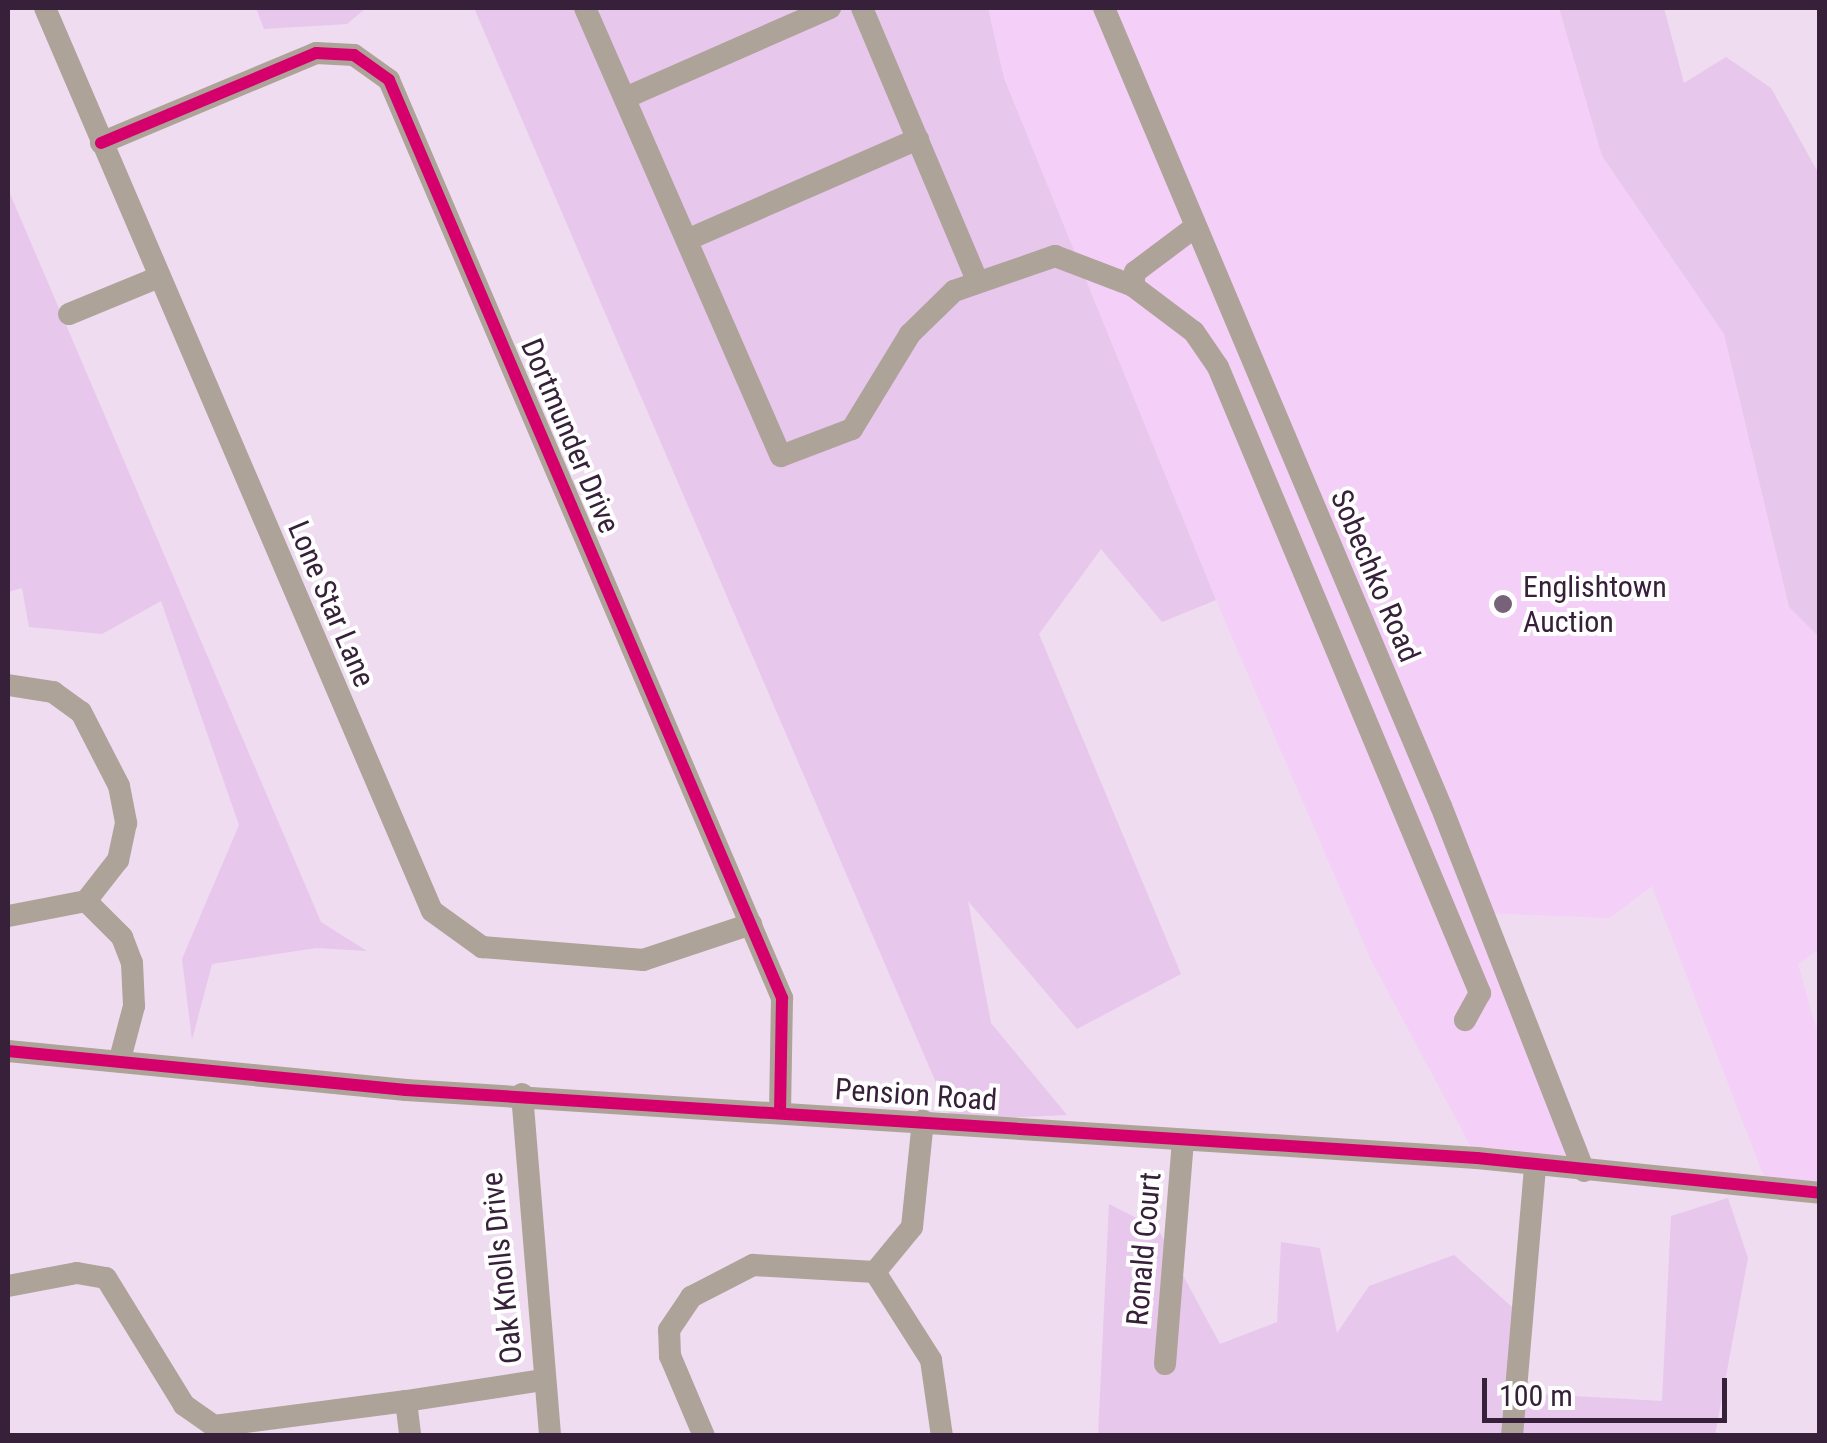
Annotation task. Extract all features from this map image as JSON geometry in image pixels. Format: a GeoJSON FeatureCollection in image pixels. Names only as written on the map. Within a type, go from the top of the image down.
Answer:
{"type":"FeatureCollection","features":[{"type":"Feature","properties":{"kind":"street","name":"Lone Star Lane"},"geometry":{"type":"LineString","coordinates":[[44,8],[440,919],[498,951],[642,960],[751,924]]}},
{"type":"Feature","properties":{"kind":"street"},"geometry":{"type":"LineString","coordinates":[[584,8],[689,239],[781,456],[852,428],[926,314],[977,280],[1055,256],[1133,286],[1194,332],[1218,367],[1480,993],[1464,1020]]}},
{"type":"Feature","properties":{"kind":"street"},"geometry":{"type":"LineString","coordinates":[[625,98],[830,8]]}},
{"type":"Feature","properties":{"kind":"street"},"geometry":{"type":"LineString","coordinates":[[862,8],[977,280]]}},
{"type":"Feature","properties":{"kind":"street","name":"Sobechko Road"},"geometry":{"type":"LineString","coordinates":[[1104,8],[1438,799],[1584,1171]]}},
{"type":"Feature","properties":{"kind":"street","name":"Dortmunder Drive"},"geometry":{"type":"LineString","coordinates":[[101,143],[316,53],[354,55],[389,80],[788,1017],[780,1110]]}},
{"type":"Feature","properties":{"kind":"street"},"geometry":{"type":"LineString","coordinates":[[689,239],[918,140]]}},
{"type":"Feature","properties":{"kind":"street"},"geometry":{"type":"LineString","coordinates":[[1133,286],[1135,272],[1196,227]]}},
{"type":"Feature","properties":{"kind":"street"},"geometry":{"type":"LineString","coordinates":[[70,314],[160,278]]}},
{"type":"Feature","properties":{"kind":"street"},"geometry":{"type":"LineString","coordinates":[[8,685],[53,692],[81,712],[119,786],[124,840],[86,901],[8,916]]}},
{"type":"Feature","properties":{"kind":"street"},"geometry":{"type":"LineString","coordinates":[[1406,814],[1438,799]]}},
{"type":"Feature","properties":{"kind":"street"},"geometry":{"type":"LineString","coordinates":[[86,901],[122,937],[132,963],[134,1006],[120,1059]]}},
{"type":"Feature","properties":{"kind":"street","name":"Pension Road"},"geometry":{"type":"LineString","coordinates":[[8,1051],[522,1094],[1536,1166],[1820,1194]]}},
{"type":"Feature","properties":{"kind":"street","name":"Oak Knolls Drive"},"geometry":{"type":"LineString","coordinates":[[522,1094],[550,1436]]}},
{"type":"Feature","properties":{"kind":"street"},"geometry":{"type":"LineString","coordinates":[[875,1272],[912,1227],[923,1121]]}},
{"type":"Feature","properties":{"kind":"street","name":"Ronald Court"},"geometry":{"type":"LineString","coordinates":[[1165,1364],[1183,1140]]}},
{"type":"Feature","properties":{"kind":"street"},"geometry":{"type":"LineString","coordinates":[[1512,1436],[1536,1166]]}},
{"type":"Feature","properties":{"kind":"street"},"geometry":{"type":"LineString","coordinates":[[704,1436],[668,1345],[690,1296],[739,1267],[875,1272]]}},
{"type":"Feature","properties":{"kind":"street"},"geometry":{"type":"LineString","coordinates":[[875,1272],[939,1379],[942,1436]]}},
{"type":"Feature","properties":{"kind":"street"},"geometry":{"type":"LineString","coordinates":[[8,1286],[106,1278],[190,1412],[214,1426],[543,1380]]}},
{"type":"Feature","properties":{"kind":"street"},"geometry":{"type":"LineString","coordinates":[[406,1401],[410,1436]]}},
{"type":"Feature","properties":{"kind":"shaded area"},"geometry":{"type":"Polygon","coordinates":[[[256,8],[366,8],[347,24],[264,29],[256,8]]]}},
{"type":"Feature","properties":{"kind":"shaded area"},"geometry":{"type":"Polygon","coordinates":[[[474,8],[988,8],[1004,78],[1216,600],[1162,622],[1101,549],[1039,634],[1181,974],[1077,1029],[968,901],[991,1023],[1067,1115],[952,1120],[474,8]]]}},
{"type":"Feature","properties":{"kind":"shaded area","name":"Englishtown Auction"},"geometry":{"type":"Polygon","coordinates":[[[988,8],[1559,8],[1602,156],[1724,334],[1789,607],[1819,637],[1819,949],[1798,964],[1819,1039],[1819,1193],[1769,1190],[1652,886],[1610,918],[1485,913],[1584,1171],[1477,1158],[1371,960],[1216,600],[1004,78],[988,8]]]}},
{"type":"Feature","properties":{"kind":"shaded area"},"geometry":{"type":"Polygon","coordinates":[[[1559,8],[1664,8],[1684,83],[1726,57],[1771,88],[1819,174],[1819,637],[1789,607],[1724,334],[1602,156],[1559,8]]]}},
{"type":"Feature","properties":{"kind":"shaded area"},"geometry":{"type":"Polygon","coordinates":[[[8,189],[321,922],[367,951],[316,948],[212,964],[192,1040],[182,959],[239,825],[161,601],[102,634],[29,627],[22,588],[8,592],[8,189]]]}},
{"type":"Feature","properties":{"kind":"shaded area"},"geometry":{"type":"Polygon","coordinates":[[[1728,1198],[1748,1258],[1715,1435],[1098,1436],[1109,1204],[1158,1229],[1220,1344],[1277,1322],[1281,1242],[1320,1248],[1337,1333],[1369,1286],[1454,1255],[1521,1315],[1518,1393],[1662,1401],[1671,1216],[1728,1198]]]}},
{"type":"Feature","properties":{"kind":"cycle path"},"geometry":{"type":"LineString","coordinates":[[101,143],[316,53],[354,55],[389,80],[782,998],[780,1110]]}},
{"type":"Feature","properties":{"kind":"cycle path"},"geometry":{"type":"LineString","coordinates":[[8,1051],[406,1090],[1477,1158],[1820,1193]]}},
{"type":"Feature","properties":{"kind":"place","name":"Englishtown Auction"},"geometry":{"type":"Point","coordinates":[1503,604]}}]}
